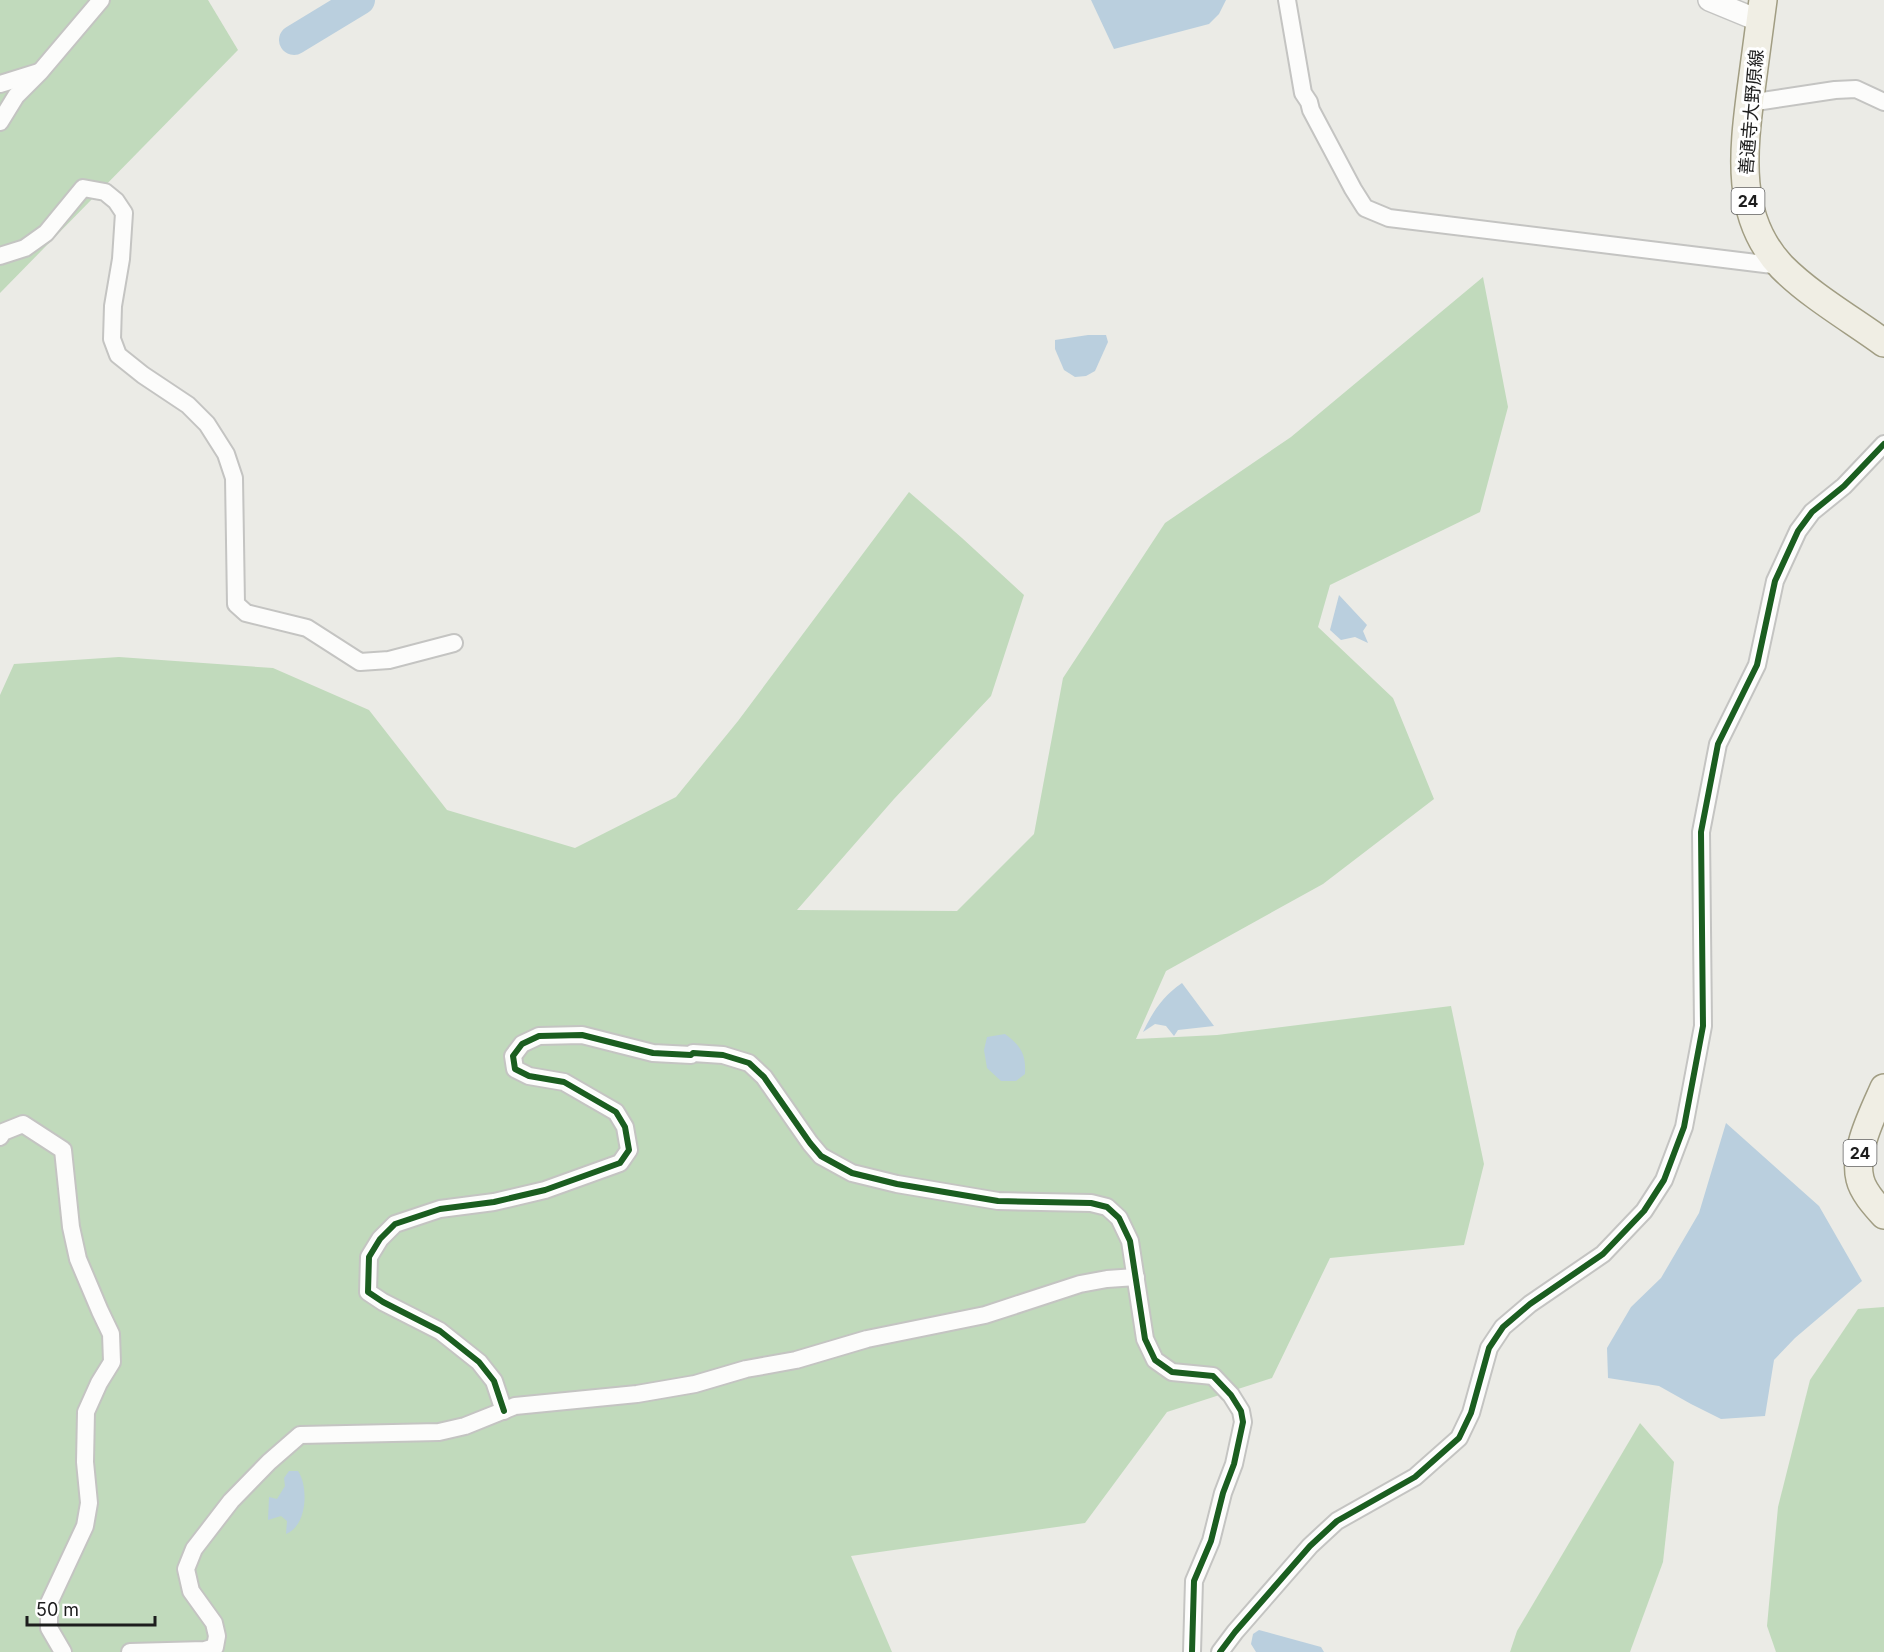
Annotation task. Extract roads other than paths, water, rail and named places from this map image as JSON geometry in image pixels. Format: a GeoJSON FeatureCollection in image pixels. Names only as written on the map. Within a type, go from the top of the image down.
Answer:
{"type":"FeatureCollection","features":[{"type":"Feature","properties":{"kind":"main road","name":"善通寺大野原線"},"geometry":{"type":"LineString","coordinates":[[1761,10],[1744,152],[1745,184],[1750,210],[1759,236],[1781,266],[1804,286],[1884,343]]}},
{"type":"Feature","properties":{"kind":"main road","name":"24"},"geometry":{"type":"LineString","coordinates":[[1884,1088],[1863,1136],[1860,1179],[1868,1195],[1884,1215]]}},
{"type":"Feature","properties":{"kind":"street"},"geometry":{"type":"LineString","coordinates":[[0,122],[16,96],[40,72],[101,0]]}},
{"type":"Feature","properties":{"kind":"street"},"geometry":{"type":"LineString","coordinates":[[1287,0],[1303,93],[1365,208],[1389,218],[1781,266]]}},
{"type":"Feature","properties":{"kind":"street"},"geometry":{"type":"LineString","coordinates":[[1709,0],[1761,10]]}},
{"type":"Feature","properties":{"kind":"street"},"geometry":{"type":"LineString","coordinates":[[0,84],[40,72]]}},
{"type":"Feature","properties":{"kind":"street"},"geometry":{"type":"LineString","coordinates":[[1749,103],[1856,89],[1884,102]]}},
{"type":"Feature","properties":{"kind":"street"},"geometry":{"type":"LineString","coordinates":[[0,256],[25,248],[46,233],[83,188],[105,192],[116,201],[124,213],[121,259],[113,306],[112,339],[118,355],[188,405],[207,424],[225,454],[234,478],[236,604],[246,613],[307,628],[360,662],[389,660],[454,643]]}},
{"type":"Feature","properties":{"kind":"street"},"geometry":{"type":"LineString","coordinates":[[1220,1652],[1310,1546],[1337,1521],[1415,1477],[1459,1438],[1471,1413],[1489,1348],[1503,1327],[1530,1304],[1603,1254],[1644,1211],[1664,1180],[1684,1127],[1702,1026],[1701,832],[1718,744],[1757,665],[1775,581],[1798,531],[1812,512],[1844,486],[1884,444]]}},
{"type":"Feature","properties":{"kind":"street"},"geometry":{"type":"LineString","coordinates":[[504,1411],[494,1381],[479,1362],[440,1331],[368,1292],[369,1257],[380,1239],[395,1224],[440,1209],[494,1202],[545,1190],[620,1163],[629,1150],[626,1127],[616,1112],[564,1082],[529,1076],[515,1069],[513,1056],[522,1044],[539,1036],[582,1035],[653,1053],[723,1055],[749,1063],[764,1077],[821,1156],[852,1173],[897,1184],[998,1201],[1091,1203],[1107,1207],[1119,1218],[1130,1241],[1145,1339],[1155,1360],[1172,1372],[1213,1376],[1231,1395],[1241,1411],[1243,1422],[1234,1464],[1223,1493],[1211,1541],[1194,1581],[1192,1652]]}},
{"type":"Feature","properties":{"kind":"street"},"geometry":{"type":"LineString","coordinates":[[0,1137],[3,1132],[23,1124],[63,1150],[71,1227],[78,1259],[111,1334],[112,1362],[99,1383],[86,1412],[85,1462],[89,1503],[85,1526],[49,1603],[50,1629],[63,1652]]}},
{"type":"Feature","properties":{"kind":"street"},"geometry":{"type":"LineString","coordinates":[[130,1652],[205,1650],[215,1647],[217,1636],[214,1623],[191,1591],[186,1569],[194,1549],[231,1501],[269,1462],[300,1436],[439,1432],[465,1426],[515,1406],[637,1394],[696,1384],[746,1369],[796,1360],[867,1339],[985,1315],[1080,1284],[1136,1277]]}},
{"type":"Feature","properties":{"kind":"water"},"geometry":{"type":"Polygon","coordinates":[[[1091,0],[1226,0],[1219,14],[1209,24],[1114,49],[1091,0]]]}},
{"type":"Feature","properties":{"kind":"water"},"geometry":{"type":"Polygon","coordinates":[[[1106,335],[1108,342],[1095,371],[1086,376],[1075,377],[1064,370],[1055,349],[1055,340],[1106,335]]]}},
{"type":"Feature","properties":{"kind":"water"},"geometry":{"type":"Polygon","coordinates":[[[1339,595],[1367,625],[1363,631],[1368,643],[1355,637],[1341,640],[1330,630],[1339,595]]]}},
{"type":"Feature","properties":{"kind":"water"},"geometry":{"type":"Polygon","coordinates":[[[1182,983],[1214,1026],[1178,1030],[1174,1036],[1166,1026],[1155,1024],[1143,1032],[1159,1004],[1182,983]]]}},
{"type":"Feature","properties":{"kind":"water"},"geometry":{"type":"Polygon","coordinates":[[[1005,1034],[1019,1047],[1025,1061],[1025,1074],[1016,1081],[1001,1081],[987,1068],[984,1050],[987,1037],[1005,1034]]]}},
{"type":"Feature","properties":{"kind":"water"},"geometry":{"type":"Polygon","coordinates":[[[1726,1123],[1819,1206],[1862,1281],[1795,1338],[1774,1360],[1765,1416],[1721,1419],[1659,1386],[1608,1378],[1607,1348],[1631,1307],[1661,1278],[1699,1213],[1726,1123]]]}},
{"type":"Feature","properties":{"kind":"water"},"geometry":{"type":"Polygon","coordinates":[[[289,1471],[298,1471],[302,1478],[305,1496],[302,1515],[298,1523],[286,1534],[287,1521],[281,1516],[268,1520],[269,1497],[277,1499],[285,1486],[284,1478],[289,1471]]]}},
{"type":"Feature","properties":{"kind":"water"},"geometry":{"type":"Polygon","coordinates":[[[1259,1630],[1321,1647],[1324,1652],[1256,1652],[1251,1644],[1253,1634],[1259,1630]]]}},
{"type":"Feature","properties":{"kind":"waterway"},"geometry":{"type":"LineString","coordinates":[[294,40],[360,0]]}}]}
